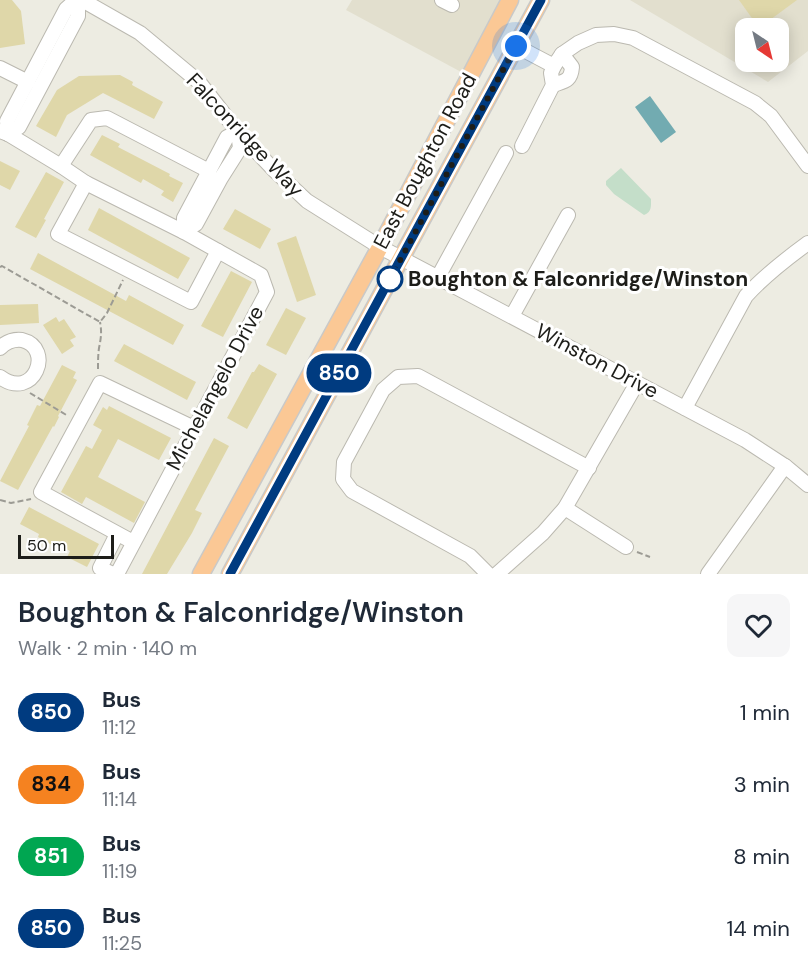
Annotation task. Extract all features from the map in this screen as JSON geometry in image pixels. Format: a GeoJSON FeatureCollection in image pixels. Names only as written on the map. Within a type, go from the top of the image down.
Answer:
{"type":"FeatureCollection","features":[{"type":"Feature","properties":{"kind":"main road","name":"East Boughton Road"},"geometry":{"type":"LineString","coordinates":[[201,574],[380,247],[510,0]]}},
{"type":"Feature","properties":{"kind":"main road","name":"East Boughton Road"},"geometry":{"type":"LineString","coordinates":[[230,574],[541,0]]}},
{"type":"Feature","properties":{"kind":"street"},"geometry":{"type":"LineString","coordinates":[[4,133],[7,121],[66,9],[79,0]]}},
{"type":"Feature","properties":{"kind":"street"},"geometry":{"type":"LineString","coordinates":[[4,133],[19,127],[78,16],[79,0]]}},
{"type":"Feature","properties":{"kind":"street","name":"Falconridge Way"},"geometry":{"type":"LineString","coordinates":[[79,0],[140,33],[199,82],[238,132],[307,201],[380,247]]}},
{"type":"Feature","properties":{"kind":"street"},"geometry":{"type":"LineString","coordinates":[[522,146],[553,85],[551,73],[562,54],[596,35],[614,34],[633,38],[756,102],[771,116],[808,166]]}},
{"type":"Feature","properties":{"kind":"street"},"geometry":{"type":"LineString","coordinates":[[516,46],[554,66]]}},
{"type":"Feature","properties":{"kind":"street"},"geometry":{"type":"LineString","coordinates":[[553,85],[567,81],[571,75],[572,67],[562,54]]}},
{"type":"Feature","properties":{"kind":"street"},"geometry":{"type":"LineString","coordinates":[[0,68],[28,82]]}},
{"type":"Feature","properties":{"kind":"street"},"geometry":{"type":"LineString","coordinates":[[61,166],[91,120],[107,118],[209,171]]}},
{"type":"Feature","properties":{"kind":"street"},"geometry":{"type":"LineString","coordinates":[[238,132],[240,148],[196,224],[184,232],[184,218],[227,137],[238,132]]}},
{"type":"Feature","properties":{"kind":"street","name":"Michelangelo Drive"},"geometry":{"type":"LineString","coordinates":[[4,133],[86,183],[184,232],[261,275],[267,292],[115,574],[100,568],[117,534]]}},
{"type":"Feature","properties":{"kind":"street"},"geometry":{"type":"LineString","coordinates":[[438,277],[506,153]]}},
{"type":"Feature","properties":{"kind":"street"},"geometry":{"type":"LineString","coordinates":[[86,183],[58,234],[191,302],[218,251]]}},
{"type":"Feature","properties":{"kind":"street"},"geometry":{"type":"LineString","coordinates":[[512,316],[568,215]]}},
{"type":"Feature","properties":{"kind":"street"},"geometry":{"type":"LineString","coordinates":[[685,408],[746,296],[773,268],[808,243]]}},
{"type":"Feature","properties":{"kind":"street","name":"Winston Drive"},"geometry":{"type":"LineString","coordinates":[[380,247],[745,440],[807,481]]}},
{"type":"Feature","properties":{"kind":"street"},"geometry":{"type":"LineString","coordinates":[[0,348],[9,341],[18,339],[26,342],[38,354],[39,363],[31,379],[24,383],[7,382],[0,377]]}},
{"type":"Feature","properties":{"kind":"street"},"geometry":{"type":"LineString","coordinates":[[488,574],[471,556],[352,491],[343,479],[344,462],[383,390],[398,377],[418,376],[589,468]]}},
{"type":"Feature","properties":{"kind":"street"},"geometry":{"type":"LineString","coordinates":[[133,542],[41,492],[100,383],[194,428]]}},
{"type":"Feature","properties":{"kind":"street"},"geometry":{"type":"LineString","coordinates":[[497,574],[543,533],[565,508],[637,383]]}},
{"type":"Feature","properties":{"kind":"street"},"geometry":{"type":"LineString","coordinates":[[708,574],[785,466]]}},
{"type":"Feature","properties":{"kind":"street"},"geometry":{"type":"LineString","coordinates":[[565,508],[626,548]]}},
{"type":"Feature","properties":{"kind":"path"},"geometry":{"type":"LineString","coordinates":[[0,267],[33,283],[100,322],[102,330],[98,372],[100,383]]}},
{"type":"Feature","properties":{"kind":"path"},"geometry":{"type":"LineString","coordinates":[[100,322],[128,270]]}},
{"type":"Feature","properties":{"kind":"path"},"geometry":{"type":"LineString","coordinates":[[16,384],[78,424]]}},
{"type":"Feature","properties":{"kind":"path"},"geometry":{"type":"LineString","coordinates":[[0,500],[11,503],[22,502],[41,492]]}},
{"type":"Feature","properties":{"kind":"shaded area"},"geometry":{"type":"Polygon","coordinates":[[[352,0],[502,0],[463,73],[346,10],[352,0]]]}},
{"type":"Feature","properties":{"kind":"shaded area"},"geometry":{"type":"Polygon","coordinates":[[[630,0],[808,0],[808,51],[789,66],[789,18],[735,18],[735,62],[630,0]]]}},
{"type":"Feature","properties":{"kind":"shaded area"},"geometry":{"type":"Polygon","coordinates":[[[751,72],[781,72],[768,82],[751,72]]]}},
{"type":"Feature","properties":{"kind":"green space"},"geometry":{"type":"Polygon","coordinates":[[[621,168],[651,199],[647,214],[644,215],[614,194],[606,185],[606,181],[621,168]]]}},
{"type":"Feature","properties":{"kind":"water"},"geometry":{"type":"Polygon","coordinates":[[[650,96],[676,132],[661,143],[635,107],[650,96]]]}},
{"type":"Feature","properties":{"kind":"building"},"geometry":{"type":"Polygon","coordinates":[[[0,0],[12,0],[21,11],[25,44],[0,48],[0,0]]]}},
{"type":"Feature","properties":{"kind":"building"},"geometry":{"type":"Polygon","coordinates":[[[739,0],[797,0],[773,18],[752,18],[739,0]]]}},
{"type":"Feature","properties":{"kind":"building"},"geometry":{"type":"Polygon","coordinates":[[[120,75],[133,82],[132,85],[163,102],[154,119],[103,93],[67,115],[56,137],[36,126],[57,90],[79,76],[120,75]]]}},
{"type":"Feature","properties":{"kind":"building"},"geometry":{"type":"Polygon","coordinates":[[[102,135],[120,144],[118,147],[183,183],[173,202],[161,195],[164,191],[143,179],[141,183],[90,155],[102,135]]]}},
{"type":"Feature","properties":{"kind":"building"},"geometry":{"type":"Polygon","coordinates":[[[0,161],[20,171],[10,190],[0,185],[0,161]]]}},
{"type":"Feature","properties":{"kind":"building"},"geometry":{"type":"Polygon","coordinates":[[[46,172],[64,182],[36,238],[15,227],[46,172]]]}},
{"type":"Feature","properties":{"kind":"building"},"geometry":{"type":"Polygon","coordinates":[[[99,208],[190,258],[178,279],[88,230],[99,208]]]}},
{"type":"Feature","properties":{"kind":"building"},"geometry":{"type":"Polygon","coordinates":[[[235,209],[271,229],[260,249],[223,229],[235,209]]]}},
{"type":"Feature","properties":{"kind":"building"},"geometry":{"type":"Polygon","coordinates":[[[296,236],[316,295],[297,302],[277,243],[296,236]]]}},
{"type":"Feature","properties":{"kind":"building"},"geometry":{"type":"Polygon","coordinates":[[[38,253],[126,301],[129,295],[184,325],[173,345],[30,269],[38,253]]]}},
{"type":"Feature","properties":{"kind":"building"},"geometry":{"type":"Polygon","coordinates":[[[231,271],[252,282],[223,337],[201,326],[231,271]]]}},
{"type":"Feature","properties":{"kind":"building"},"geometry":{"type":"Polygon","coordinates":[[[38,304],[39,323],[0,325],[0,305],[38,304]]]}},
{"type":"Feature","properties":{"kind":"building"},"geometry":{"type":"Polygon","coordinates":[[[286,308],[306,318],[286,355],[266,345],[286,308]]]}},
{"type":"Feature","properties":{"kind":"building"},"geometry":{"type":"Polygon","coordinates":[[[56,317],[59,322],[64,319],[76,337],[70,340],[74,346],[62,354],[43,325],[56,317]]]}},
{"type":"Feature","properties":{"kind":"building"},"geometry":{"type":"Polygon","coordinates":[[[124,344],[196,382],[187,400],[114,361],[124,344]]]}},
{"type":"Feature","properties":{"kind":"building"},"geometry":{"type":"Polygon","coordinates":[[[259,364],[277,374],[247,429],[227,418],[252,372],[259,364]]]}},
{"type":"Feature","properties":{"kind":"building"},"geometry":{"type":"Polygon","coordinates":[[[62,365],[76,372],[73,378],[77,380],[54,427],[18,490],[0,481],[29,426],[27,425],[37,405],[40,406],[62,365]]]}},
{"type":"Feature","properties":{"kind":"building"},"geometry":{"type":"Polygon","coordinates":[[[109,406],[171,438],[159,460],[118,439],[98,477],[145,502],[134,523],[86,497],[82,504],[61,492],[86,446],[92,449],[102,430],[93,425],[103,407],[107,410],[109,406]]]}},
{"type":"Feature","properties":{"kind":"building"},"geometry":{"type":"Polygon","coordinates":[[[214,438],[229,446],[195,510],[202,513],[192,533],[167,574],[142,574],[214,438]]]}},
{"type":"Feature","properties":{"kind":"building"},"geometry":{"type":"Polygon","coordinates":[[[29,507],[99,544],[87,567],[67,557],[70,551],[53,542],[52,545],[38,537],[39,534],[20,524],[29,507]]]}},
{"type":"Feature","properties":{"kind":"bus line","name":"850"},"geometry":{"type":"LineString","coordinates":[[230,574],[541,0]]}},
{"type":"Feature","properties":{"kind":"place","name":"Boughton & Falconridge/Winston"},"geometry":{"type":"Point","coordinates":[390,279]}},
{"type":"Feature","properties":{"kind":"route"},"geometry":{"type":"LineString","coordinates":[[390,279],[516,46]]}}]}
